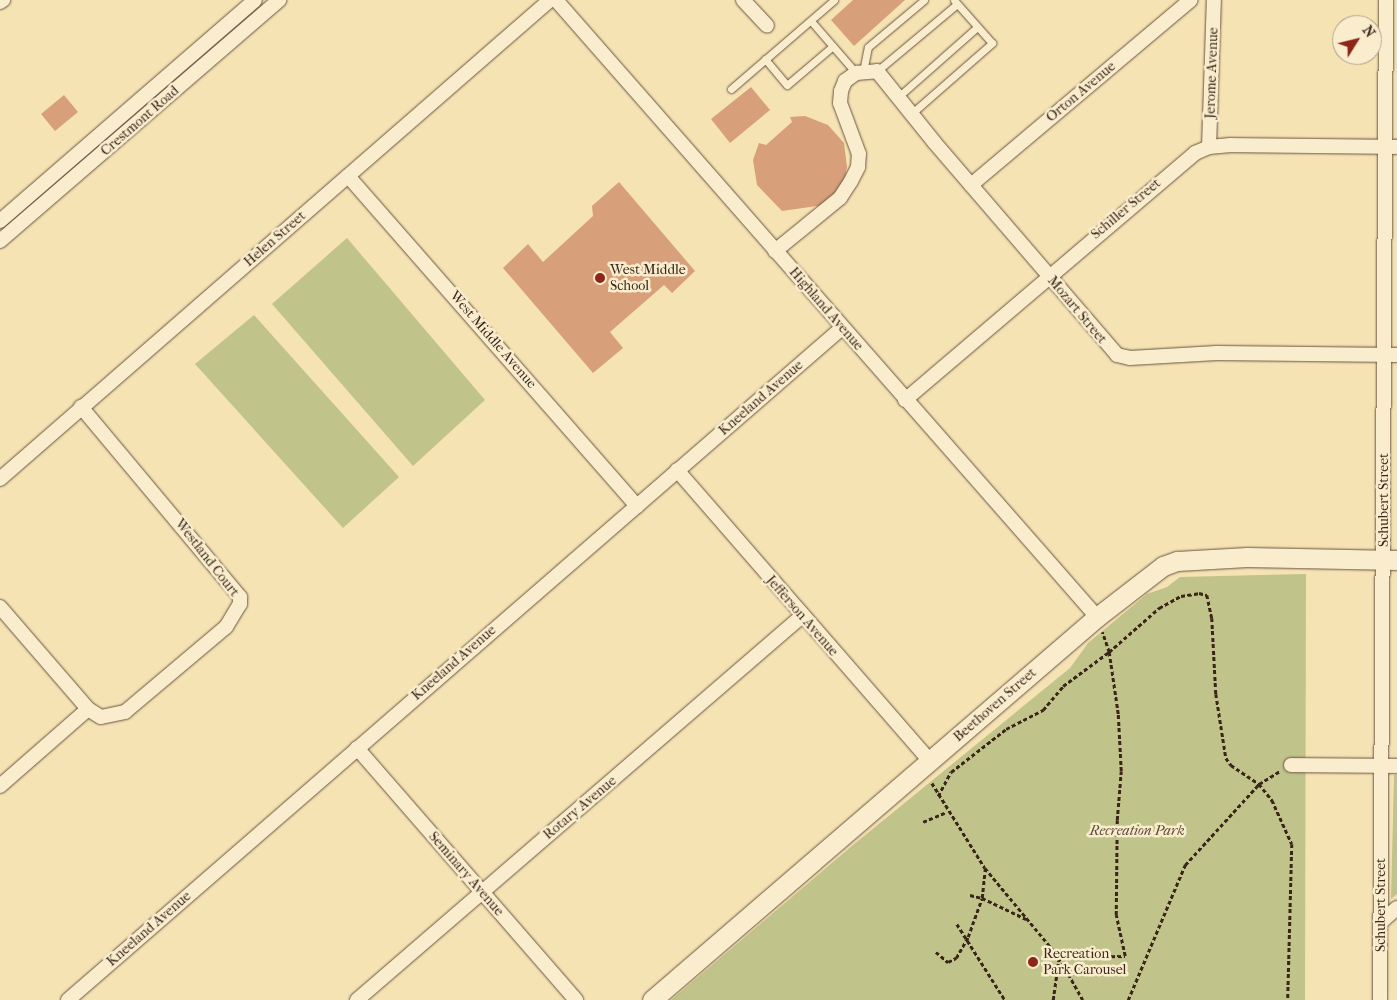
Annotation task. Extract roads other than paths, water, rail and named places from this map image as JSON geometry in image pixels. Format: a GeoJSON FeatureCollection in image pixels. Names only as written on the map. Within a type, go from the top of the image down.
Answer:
{"type":"FeatureCollection","features":[{"type":"Feature","properties":{"kind":"street","name":"Crestmont Road"},"geometry":{"type":"LineString","coordinates":[[0,221],[255,0]]}},
{"type":"Feature","properties":{"kind":"street","name":"Crestmont Road"},"geometry":{"type":"LineString","coordinates":[[0,242],[279,0]]}},
{"type":"Feature","properties":{"kind":"street","name":"Helen Street"},"geometry":{"type":"LineString","coordinates":[[0,479],[550,0]]}},
{"type":"Feature","properties":{"kind":"street","name":"Highland Avenue"},"geometry":{"type":"LineString","coordinates":[[556,0],[1097,617]]}},
{"type":"Feature","properties":{"kind":"street"},"geometry":{"type":"LineString","coordinates":[[743,0],[767,26]]}},
{"type":"Feature","properties":{"kind":"street","name":"Orton Avenue"},"geometry":{"type":"LineString","coordinates":[[971,185],[1191,0]]}},
{"type":"Feature","properties":{"kind":"street","name":"Jerome Avenue"},"geometry":{"type":"LineString","coordinates":[[1209,147],[1214,0]]}},
{"type":"Feature","properties":{"kind":"street","name":"Schubert Street"},"geometry":{"type":"LineString","coordinates":[[1380,1000],[1382,766],[1390,560],[1392,147],[1386,0]]}},
{"type":"Feature","properties":{"kind":"street"},"geometry":{"type":"LineString","coordinates":[[775,251],[840,198],[858,167],[859,154],[854,135],[840,103],[845,81],[859,72],[877,72]]}},
{"type":"Feature","properties":{"kind":"street","name":"Mozart Street"},"geometry":{"type":"LineString","coordinates":[[877,72],[1112,352],[1124,357],[1217,353],[1391,355]]}},
{"type":"Feature","properties":{"kind":"street"},"geometry":{"type":"LineString","coordinates":[[124,114],[134,126]]}},
{"type":"Feature","properties":{"kind":"street","name":"Schiller Street"},"geometry":{"type":"LineString","coordinates":[[905,400],[1047,275],[1181,162],[1209,147],[1392,147]]}},
{"type":"Feature","properties":{"kind":"street","name":"West Middle Avenue"},"geometry":{"type":"LineString","coordinates":[[348,176],[637,506]]}},
{"type":"Feature","properties":{"kind":"street","name":"Kneeland Avenue"},"geometry":{"type":"LineString","coordinates":[[68,1000],[842,328]]}},
{"type":"Feature","properties":{"kind":"street","name":"Westland Court"},"geometry":{"type":"LineString","coordinates":[[81,407],[240,597],[240,604],[226,627],[125,712],[101,718],[88,709]]}},
{"type":"Feature","properties":{"kind":"street","name":"Jefferson Avenue"},"geometry":{"type":"LineString","coordinates":[[677,470],[930,761]]}},
{"type":"Feature","properties":{"kind":"street","name":"Beethoven Street"},"geometry":{"type":"LineString","coordinates":[[652,1000],[1097,617],[1163,566],[1177,561],[1247,557],[1390,560]]}},
{"type":"Feature","properties":{"kind":"street"},"geometry":{"type":"LineString","coordinates":[[0,607],[88,709],[0,786]]}},
{"type":"Feature","properties":{"kind":"street","name":"Rotary Avenue"},"geometry":{"type":"LineString","coordinates":[[357,1000],[802,616]]}},
{"type":"Feature","properties":{"kind":"street","name":"Seminary Avenue"},"geometry":{"type":"LineString","coordinates":[[357,748],[576,1000]]}},
{"type":"Feature","properties":{"kind":"street"},"geometry":{"type":"LineString","coordinates":[[1291,765],[1397,766]]}},
{"type":"Feature","properties":{"kind":"street"},"geometry":{"type":"LineString","coordinates":[[1382,921],[1397,908]]}},
{"type":"Feature","properties":{"kind":"lane"},"geometry":{"type":"LineString","coordinates":[[731,88],[834,0]]}},
{"type":"Feature","properties":{"kind":"lane"},"geometry":{"type":"LineString","coordinates":[[811,21],[859,72],[868,48],[924,0]]}},
{"type":"Feature","properties":{"kind":"lane"},"geometry":{"type":"LineString","coordinates":[[877,72],[955,2],[992,43],[911,114]]}},
{"type":"Feature","properties":{"kind":"lane"},"geometry":{"type":"LineString","coordinates":[[898,97],[977,27]]}},
{"type":"Feature","properties":{"kind":"lane"},"geometry":{"type":"LineString","coordinates":[[765,59],[787,85],[833,46]]}},
{"type":"Feature","properties":{"kind":"place","name":"West Middle School"},"geometry":{"type":"Point","coordinates":[600,278]}},
{"type":"Feature","properties":{"kind":"place","name":"Recreation Park Carousel"},"geometry":{"type":"Point","coordinates":[1033,962]}},
{"type":"Feature","properties":{"kind":"park label","name":"Recreation Park"},"geometry":{"type":"Point","coordinates":[1137,831]}}]}
